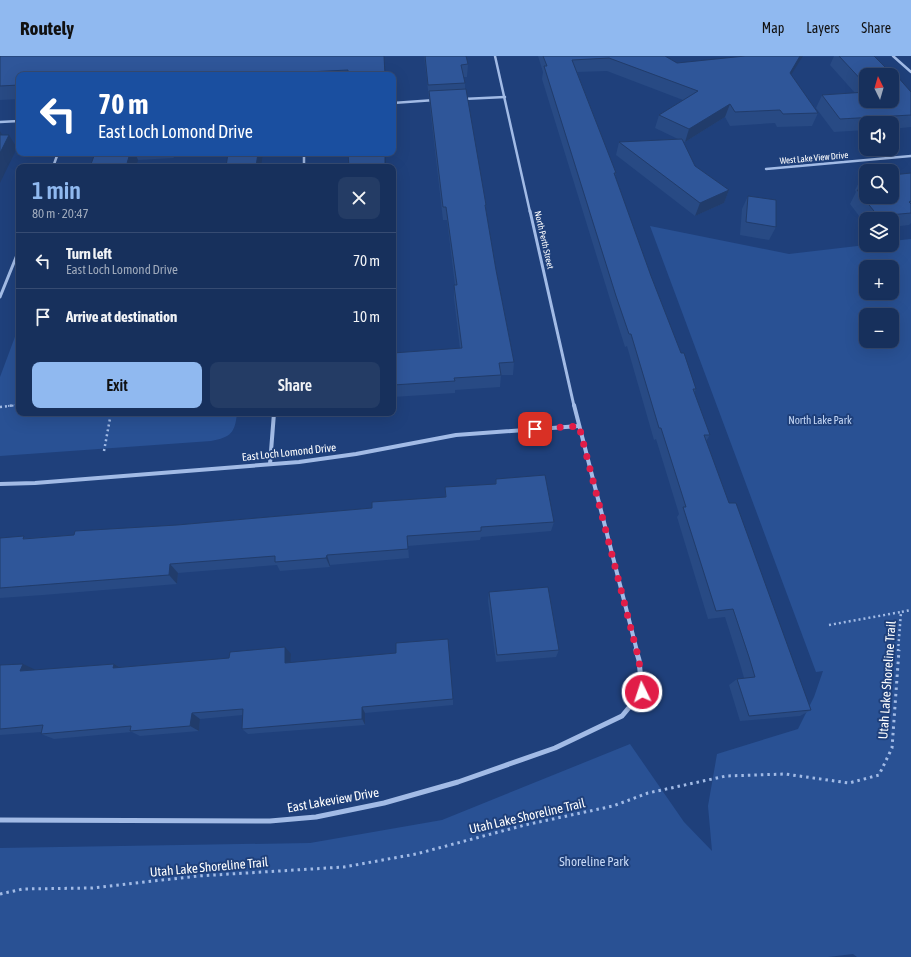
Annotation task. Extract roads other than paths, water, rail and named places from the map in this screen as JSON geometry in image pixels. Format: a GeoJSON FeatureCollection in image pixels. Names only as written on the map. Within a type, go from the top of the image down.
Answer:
{"type":"FeatureCollection","features":[{"type":"Feature","properties":{"kind":"street","name":"North Perth Street"},"geometry":{"type":"LineString","coordinates":[[495,56],[579,426],[639,660],[642,692]]}},
{"type":"Feature","properties":{"kind":"street"},"geometry":{"type":"LineString","coordinates":[[893,56],[911,72]]}},
{"type":"Feature","properties":{"kind":"street"},"geometry":{"type":"LineString","coordinates":[[462,99],[505,97]]}},
{"type":"Feature","properties":{"kind":"street"},"geometry":{"type":"LineString","coordinates":[[396,102],[439,100]]}},
{"type":"Feature","properties":{"kind":"street"},"geometry":{"type":"LineString","coordinates":[[0,122],[16,121]]}},
{"type":"Feature","properties":{"kind":"street","name":"West Lake View Drive"},"geometry":{"type":"LineString","coordinates":[[766,169],[911,156]]}},
{"type":"Feature","properties":{"kind":"street"},"geometry":{"type":"LineString","coordinates":[[0,297],[16,257]]}},
{"type":"Feature","properties":{"kind":"street"},"geometry":{"type":"LineString","coordinates":[[270,464],[274,416]]}},
{"type":"Feature","properties":{"kind":"street","name":"East Loch Lomond Drive"},"geometry":{"type":"LineString","coordinates":[[0,484],[65,481],[299,462],[356,454],[456,435],[579,426]]}},
{"type":"Feature","properties":{"kind":"street","name":"East Lakeview Drive"},"geometry":{"type":"LineString","coordinates":[[0,820],[270,821],[316,817],[384,803],[458,782],[555,748],[622,716],[642,692]]}},
{"type":"Feature","properties":{"kind":"park label","name":"North Lake Park"},"geometry":{"type":"Point","coordinates":[820,420]}},
{"type":"Feature","properties":{"kind":"park label","name":"Shoreline Park"},"geometry":{"type":"Point","coordinates":[594,861]}}]}
